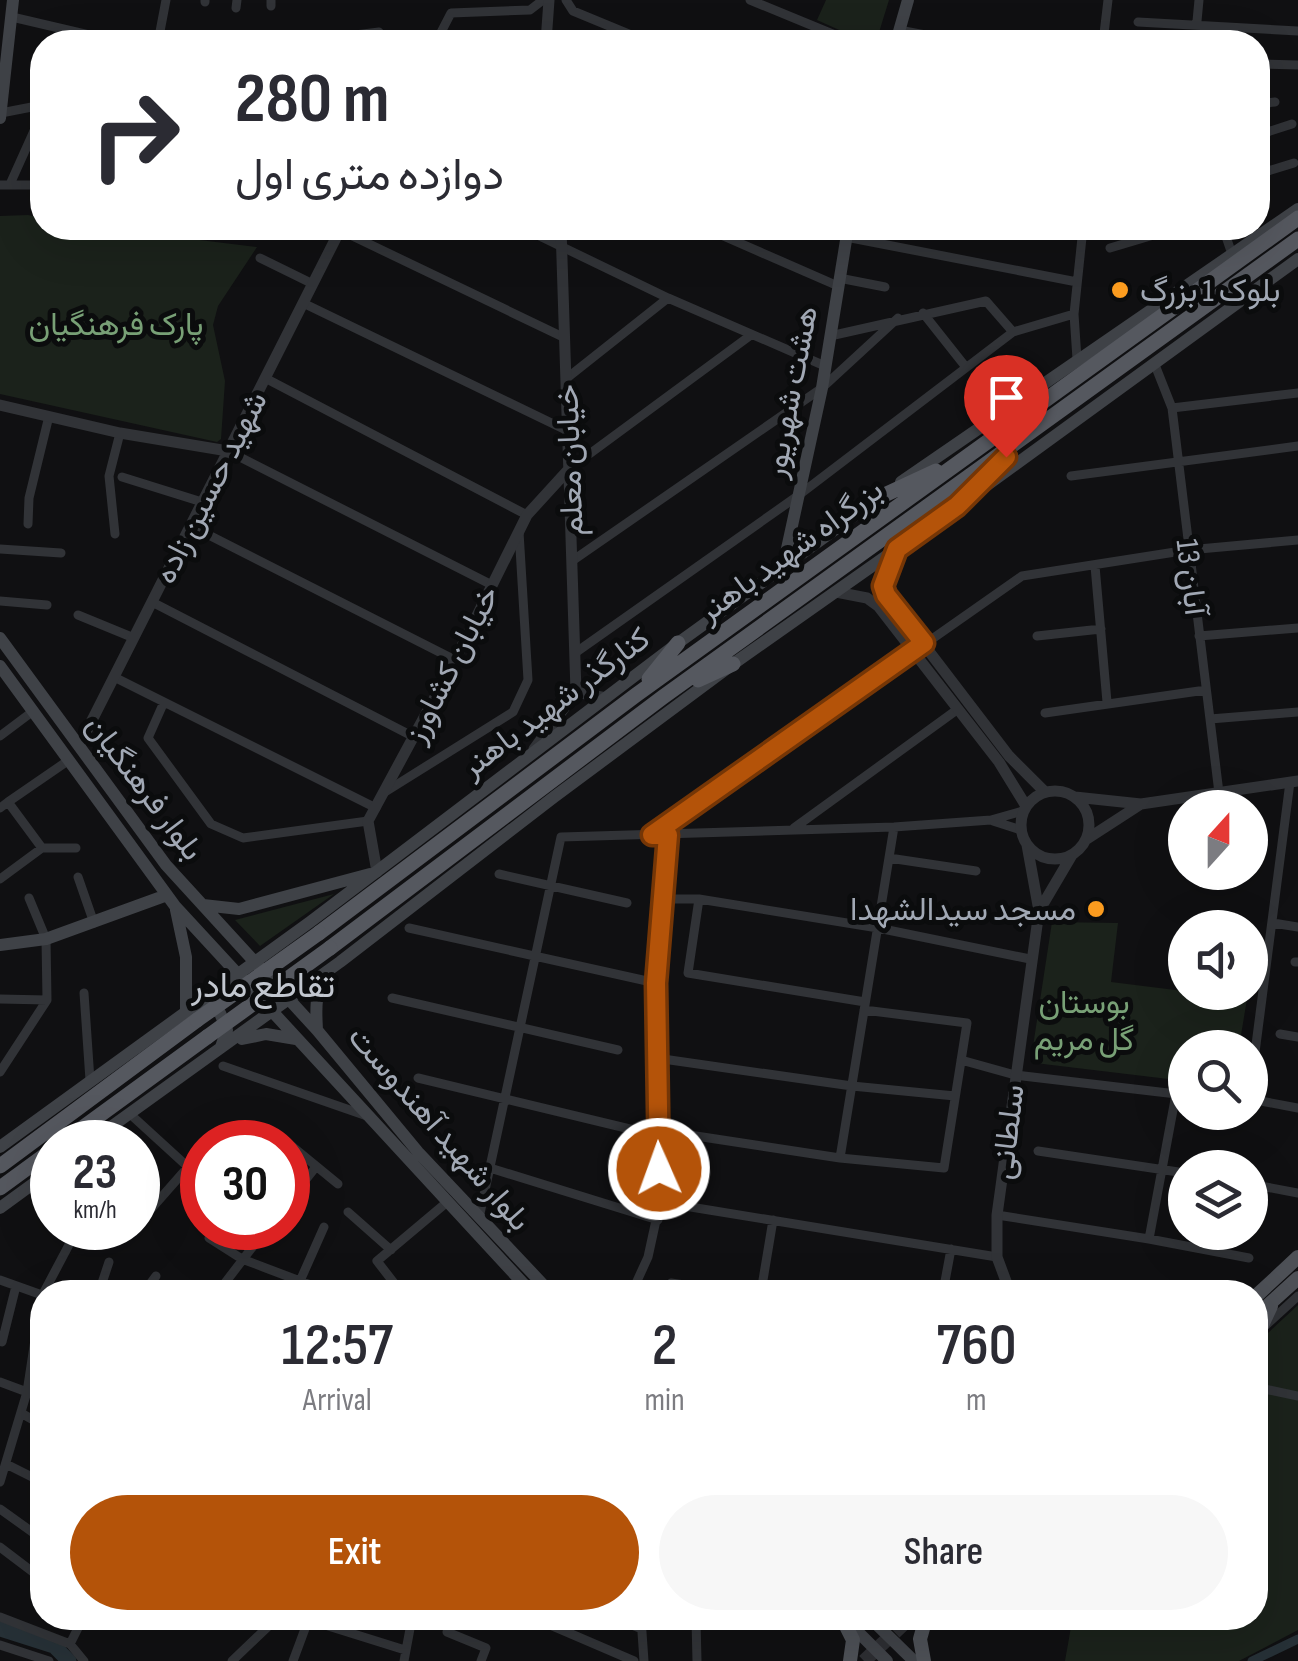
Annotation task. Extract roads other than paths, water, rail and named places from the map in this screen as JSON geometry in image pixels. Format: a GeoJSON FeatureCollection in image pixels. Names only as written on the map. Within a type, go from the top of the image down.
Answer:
{"type":"FeatureCollection","features":[{"type":"Feature","properties":{"kind":"highway","name":"بزرگراه شهید باهنر"},"geometry":{"type":"LineString","coordinates":[[1270,238],[1298,218]]}},
{"type":"Feature","properties":{"kind":"highway","name":"بزرگراه شهید باهنر"},"geometry":{"type":"LineString","coordinates":[[214,1042],[335,955],[663,697],[1298,239]]}},
{"type":"Feature","properties":{"kind":"highway","name":"بزرگراه شهید باهنر"},"geometry":{"type":"LineString","coordinates":[[191,1014],[1268,240]]}},
{"type":"Feature","properties":{"kind":"highway"},"geometry":{"type":"LineString","coordinates":[[957,506],[1031,432]]}},
{"type":"Feature","properties":{"kind":"highway"},"geometry":{"type":"LineString","coordinates":[[880,496],[972,454]]}},
{"type":"Feature","properties":{"kind":"highway"},"geometry":{"type":"LineString","coordinates":[[636,695],[678,643]]}},
{"type":"Feature","properties":{"kind":"highway"},"geometry":{"type":"LineString","coordinates":[[663,697],[733,664]]}},
{"type":"Feature","properties":{"kind":"highway"},"geometry":{"type":"LineString","coordinates":[[0,1166],[191,1014]]}},
{"type":"Feature","properties":{"kind":"highway"},"geometry":{"type":"LineString","coordinates":[[95,1120],[214,1042]]}},
{"type":"Feature","properties":{"kind":"highway"},"geometry":{"type":"LineString","coordinates":[[4,1198],[30,1166]]}},
{"type":"Feature","properties":{"kind":"main road"},"geometry":{"type":"LineString","coordinates":[[0,116],[12,0]]}},
{"type":"Feature","properties":{"kind":"main road"},"geometry":{"type":"LineString","coordinates":[[900,30],[908,0]]}},
{"type":"Feature","properties":{"kind":"main road","name":"کنارگذر شهید باهنر"},"geometry":{"type":"LineString","coordinates":[[1270,228],[1298,208]]}},
{"type":"Feature","properties":{"kind":"main road","name":"هشت شهریور"},"geometry":{"type":"LineString","coordinates":[[783,567],[822,388],[846,240]]}},
{"type":"Feature","properties":{"kind":"main road","name":"کنارگذر شهید باهنر"},"geometry":{"type":"LineString","coordinates":[[0,1146],[90,1080],[191,1014],[255,960],[314,928],[377,872],[678,643],[880,496],[1252,240]]}},
{"type":"Feature","properties":{"kind":"main road"},"geometry":{"type":"LineString","coordinates":[[314,928],[305,938],[310,953],[324,962],[1298,258]]}},
{"type":"Feature","properties":{"kind":"main road","name":"بلوار فرهنگیان"},"geometry":{"type":"LineString","coordinates":[[0,638],[147,842],[255,960]]}},
{"type":"Feature","properties":{"kind":"main road","name":"بلوار فرهنگیان"},"geometry":{"type":"LineString","coordinates":[[0,666],[5,685],[32,712],[69,760],[171,901],[237,974]]}},
{"type":"Feature","properties":{"kind":"main road"},"geometry":{"type":"LineString","coordinates":[[203,905],[239,909],[377,872]]}},
{"type":"Feature","properties":{"kind":"main road"},"geometry":{"type":"LineString","coordinates":[[0,945],[46,939],[171,901],[186,957],[191,1014],[204,1005],[220,1013],[227,1030],[121,1120]]}},
{"type":"Feature","properties":{"kind":"main road"},"geometry":{"type":"LineString","coordinates":[[197,931],[214,916]]}},
{"type":"Feature","properties":{"kind":"main road"},"geometry":{"type":"LineString","coordinates":[[214,1042],[270,1013],[335,955]]}},
{"type":"Feature","properties":{"kind":"main road"},"geometry":{"type":"LineString","coordinates":[[317,1030],[315,1002],[335,955]]}},
{"type":"Feature","properties":{"kind":"main road","name":"بلوار شهید آهندوست"},"geometry":{"type":"LineString","coordinates":[[255,960],[317,1030],[446,1203],[520,1280]]}},
{"type":"Feature","properties":{"kind":"main road","name":"بلوار شهید آهندوست"},"geometry":{"type":"LineString","coordinates":[[237,974],[371,1117],[538,1280]]}},
{"type":"Feature","properties":{"kind":"main road"},"geometry":{"type":"LineString","coordinates":[[214,1042],[252,1035],[296,1039]]}},
{"type":"Feature","properties":{"kind":"main road"},"geometry":{"type":"LineString","coordinates":[[4,1198],[30,1183]]}},
{"type":"Feature","properties":{"kind":"main road"},"geometry":{"type":"LineString","coordinates":[[1268,1285],[1298,1258]]}},
{"type":"Feature","properties":{"kind":"main road"},"geometry":{"type":"LineString","coordinates":[[1268,1309],[1298,1278]]}},
{"type":"Feature","properties":{"kind":"main road"},"geometry":{"type":"LineString","coordinates":[[848,1630],[853,1640],[850,1661]]}},
{"type":"Feature","properties":{"kind":"main road"},"geometry":{"type":"LineString","coordinates":[[856,1630],[882,1657]]}},
{"type":"Feature","properties":{"kind":"main road"},"geometry":{"type":"LineString","coordinates":[[866,1640],[870,1630]]}},
{"type":"Feature","properties":{"kind":"main road"},"geometry":{"type":"LineString","coordinates":[[882,1630],[904,1658]]}},
{"type":"Feature","properties":{"kind":"main road"},"geometry":{"type":"LineString","coordinates":[[923,1630],[924,1661]]}},
{"type":"Feature","properties":{"kind":"street"},"geometry":{"type":"LineString","coordinates":[[160,30],[166,0]]}},
{"type":"Feature","properties":{"kind":"street"},"geometry":{"type":"LineString","coordinates":[[546,30],[554,0]]}},
{"type":"Feature","properties":{"kind":"street"},"geometry":{"type":"LineString","coordinates":[[442,30],[451,13],[530,10],[554,0]]}},
{"type":"Feature","properties":{"kind":"street"},"geometry":{"type":"LineString","coordinates":[[554,0],[619,30]]}},
{"type":"Feature","properties":{"kind":"street"},"geometry":{"type":"LineString","coordinates":[[750,0],[823,30]]}},
{"type":"Feature","properties":{"kind":"street"},"geometry":{"type":"LineString","coordinates":[[1104,30],[1108,0]]}},
{"type":"Feature","properties":{"kind":"street"},"geometry":{"type":"LineString","coordinates":[[1196,30],[1199,0]]}},
{"type":"Feature","properties":{"kind":"street"},"geometry":{"type":"LineString","coordinates":[[12,16],[70,30]]}},
{"type":"Feature","properties":{"kind":"street"},"geometry":{"type":"LineString","coordinates":[[1138,22],[1298,31]]}},
{"type":"Feature","properties":{"kind":"street"},"geometry":{"type":"LineString","coordinates":[[1270,64],[1298,64]]}},
{"type":"Feature","properties":{"kind":"street"},"geometry":{"type":"LineString","coordinates":[[1270,103],[1276,102]]}},
{"type":"Feature","properties":{"kind":"street"},"geometry":{"type":"LineString","coordinates":[[0,116],[30,107]]}},
{"type":"Feature","properties":{"kind":"street"},"geometry":{"type":"LineString","coordinates":[[1270,130],[1292,124]]}},
{"type":"Feature","properties":{"kind":"street"},"geometry":{"type":"LineString","coordinates":[[30,136],[5,184],[30,185]]}},
{"type":"Feature","properties":{"kind":"street"},"geometry":{"type":"LineString","coordinates":[[1270,170],[1294,162]]}},
{"type":"Feature","properties":{"kind":"street","name":"شهید حسین زاده"},"geometry":{"type":"LineString","coordinates":[[79,746],[335,240]]}},
{"type":"Feature","properties":{"kind":"street"},"geometry":{"type":"LineString","coordinates":[[364,240],[565,338]]}},
{"type":"Feature","properties":{"kind":"street"},"geometry":{"type":"LineString","coordinates":[[549,240],[668,298],[825,366]]}},
{"type":"Feature","properties":{"kind":"street","name":"خیابان معلم"},"geometry":{"type":"LineString","coordinates":[[562,240],[576,692]]}},
{"type":"Feature","properties":{"kind":"street"},"geometry":{"type":"LineString","coordinates":[[735,240],[839,282],[885,288]]}},
{"type":"Feature","properties":{"kind":"street"},"geometry":{"type":"LineString","coordinates":[[884,240],[1077,282]]}},
{"type":"Feature","properties":{"kind":"street"},"geometry":{"type":"LineString","coordinates":[[1078,359],[1074,314],[1082,240]]}},
{"type":"Feature","properties":{"kind":"street"},"geometry":{"type":"LineString","coordinates":[[1110,248],[1137,240]]}},
{"type":"Feature","properties":{"kind":"street"},"geometry":{"type":"LineString","coordinates":[[1227,240],[1232,254]]}},
{"type":"Feature","properties":{"kind":"street"},"geometry":{"type":"LineString","coordinates":[[260,258],[312,284]]}},
{"type":"Feature","properties":{"kind":"street"},"geometry":{"type":"LineString","coordinates":[[566,378],[668,298]]}},
{"type":"Feature","properties":{"kind":"street"},"geometry":{"type":"LineString","coordinates":[[830,336],[986,301],[1012,332]]}},
{"type":"Feature","properties":{"kind":"street"},"geometry":{"type":"LineString","coordinates":[[303,303],[568,431]]}},
{"type":"Feature","properties":{"kind":"street"},"geometry":{"type":"LineString","coordinates":[[923,313],[965,366]]}},
{"type":"Feature","properties":{"kind":"street"},"geometry":{"type":"LineString","coordinates":[[575,653],[798,495],[1012,332],[1074,314]]}},
{"type":"Feature","properties":{"kind":"street"},"geometry":{"type":"LineString","coordinates":[[572,561],[822,388],[898,318]]}},
{"type":"Feature","properties":{"kind":"street"},"geometry":{"type":"LineString","coordinates":[[569,469],[750,335]]}},
{"type":"Feature","properties":{"kind":"street","name":"13 آبان"},"geometry":{"type":"LineString","coordinates":[[1155,365],[1172,408],[1219,790]]}},
{"type":"Feature","properties":{"kind":"street"},"geometry":{"type":"LineString","coordinates":[[265,378],[526,515]]}},
{"type":"Feature","properties":{"kind":"street"},"geometry":{"type":"LineString","coordinates":[[1172,408],[1298,393]]}},
{"type":"Feature","properties":{"kind":"street"},"geometry":{"type":"LineString","coordinates":[[0,405],[120,433],[228,451],[492,585]]}},
{"type":"Feature","properties":{"kind":"street"},"geometry":{"type":"LineString","coordinates":[[28,524],[29,498],[49,416]]}},
{"type":"Feature","properties":{"kind":"street"},"geometry":{"type":"LineString","coordinates":[[114,534],[109,476],[120,433]]}},
{"type":"Feature","properties":{"kind":"street"},"geometry":{"type":"LineString","coordinates":[[1071,476],[1298,446]]}},
{"type":"Feature","properties":{"kind":"street","name":"خیابان کشاورز"},"geometry":{"type":"LineString","coordinates":[[368,821],[455,660],[526,515],[569,469]]}},
{"type":"Feature","properties":{"kind":"street"},"geometry":{"type":"LineString","coordinates":[[122,477],[202,502]]}},
{"type":"Feature","properties":{"kind":"street"},"geometry":{"type":"LineString","coordinates":[[190,526],[455,660]]}},
{"type":"Feature","properties":{"kind":"street"},"geometry":{"type":"LineString","coordinates":[[384,793],[513,712],[528,680],[519,529]]}},
{"type":"Feature","properties":{"kind":"street"},"geometry":{"type":"LineString","coordinates":[[652,835],[1022,576],[1188,550],[1298,540]]}},
{"type":"Feature","properties":{"kind":"street"},"geometry":{"type":"LineString","coordinates":[[0,549],[61,554]]}},
{"type":"Feature","properties":{"kind":"street"},"geometry":{"type":"LineString","coordinates":[[897,549],[883,586],[886,595],[958,710],[999,762],[1025,808],[1021,830],[1038,911]]}},
{"type":"Feature","properties":{"kind":"street"},"geometry":{"type":"LineString","coordinates":[[1095,566],[1107,702]]}},
{"type":"Feature","properties":{"kind":"street"},"geometry":{"type":"LineString","coordinates":[[836,592],[867,598],[878,606],[919,647],[1009,756],[1045,792]]}},
{"type":"Feature","properties":{"kind":"street"},"geometry":{"type":"LineString","coordinates":[[0,601],[47,604]]}},
{"type":"Feature","properties":{"kind":"street"},"geometry":{"type":"LineString","coordinates":[[152,602],[414,737]]}},
{"type":"Feature","properties":{"kind":"street"},"geometry":{"type":"LineString","coordinates":[[78,615],[134,638]]}},
{"type":"Feature","properties":{"kind":"street"},"geometry":{"type":"LineString","coordinates":[[1199,636],[1298,628]]}},
{"type":"Feature","properties":{"kind":"street"},"geometry":{"type":"LineString","coordinates":[[1037,636],[1101,629]]}},
{"type":"Feature","properties":{"kind":"street"},"geometry":{"type":"LineString","coordinates":[[114,677],[376,808]]}},
{"type":"Feature","properties":{"kind":"street"},"geometry":{"type":"LineString","coordinates":[[1045,712],[1206,690]]}},
{"type":"Feature","properties":{"kind":"street"},"geometry":{"type":"LineString","coordinates":[[529,756],[576,692],[606,698]]}},
{"type":"Feature","properties":{"kind":"street"},"geometry":{"type":"LineString","coordinates":[[164,702],[148,738],[210,824],[243,838],[368,821],[377,872]]}},
{"type":"Feature","properties":{"kind":"street"},"geometry":{"type":"LineString","coordinates":[[792,830],[958,710]]}},
{"type":"Feature","properties":{"kind":"street"},"geometry":{"type":"LineString","coordinates":[[0,736],[32,712]]}},
{"type":"Feature","properties":{"kind":"street"},"geometry":{"type":"LineString","coordinates":[[1210,719],[1298,712]]}},
{"type":"Feature","properties":{"kind":"street"},"geometry":{"type":"LineString","coordinates":[[42,848],[4,805],[69,760]]}},
{"type":"Feature","properties":{"kind":"street"},"geometry":{"type":"LineString","coordinates":[[1238,790],[1294,781],[1258,1030]]}},
{"type":"Feature","properties":{"kind":"street"},"geometry":{"type":"LineString","coordinates":[[479,1218],[561,837],[894,827],[990,820],[1025,808],[1045,792],[1057,791],[1075,797],[1141,804],[1168,800]]}},
{"type":"Feature","properties":{"kind":"street"},"geometry":{"type":"LineString","coordinates":[[1075,797],[1090,821],[1087,838]]}},
{"type":"Feature","properties":{"kind":"street"},"geometry":{"type":"LineString","coordinates":[[1038,911],[1087,838],[1141,804]]}},
{"type":"Feature","properties":{"kind":"street"},"geometry":{"type":"LineString","coordinates":[[990,820],[1021,830]]}},
{"type":"Feature","properties":{"kind":"street"},"geometry":{"type":"LineString","coordinates":[[840,1158],[894,827]]}},
{"type":"Feature","properties":{"kind":"street"},"geometry":{"type":"LineString","coordinates":[[637,1280],[648,1257],[660,1202],[656,983],[668,835]]}},
{"type":"Feature","properties":{"kind":"street"},"geometry":{"type":"LineString","coordinates":[[1027,845],[1042,857],[1054,860],[1072,855]]}},
{"type":"Feature","properties":{"kind":"street"},"geometry":{"type":"LineString","coordinates":[[0,879],[42,848],[76,848]]}},
{"type":"Feature","properties":{"kind":"street"},"geometry":{"type":"LineString","coordinates":[[1282,851],[1298,853]]}},
{"type":"Feature","properties":{"kind":"street"},"geometry":{"type":"LineString","coordinates":[[889,858],[976,871]]}},
{"type":"Feature","properties":{"kind":"street"},"geometry":{"type":"LineString","coordinates":[[499,874],[627,902]]}},
{"type":"Feature","properties":{"kind":"street"},"geometry":{"type":"LineString","coordinates":[[78,877],[94,923]]}},
{"type":"Feature","properties":{"kind":"street"},"geometry":{"type":"LineString","coordinates":[[0,1072],[47,1000],[46,939],[30,898]]}},
{"type":"Feature","properties":{"kind":"street"},"geometry":{"type":"LineString","coordinates":[[662,898],[699,899],[878,928],[1030,958]]}},
{"type":"Feature","properties":{"kind":"street"},"geometry":{"type":"LineString","coordinates":[[683,1134],[840,1158],[944,1168],[967,1022],[688,973],[699,899]]}},
{"type":"Feature","properties":{"kind":"street","name":"سلطانی"},"geometry":{"type":"LineString","coordinates":[[1005,1280],[997,1257],[997,1215],[1038,911]]}},
{"type":"Feature","properties":{"kind":"street"},"geometry":{"type":"LineString","coordinates":[[1272,923],[1298,927]]}},
{"type":"Feature","properties":{"kind":"street"},"geometry":{"type":"LineString","coordinates":[[409,928],[656,983]]}},
{"type":"Feature","properties":{"kind":"street"},"geometry":{"type":"LineString","coordinates":[[84,993],[90,1080]]}},
{"type":"Feature","properties":{"kind":"street"},"geometry":{"type":"LineString","coordinates":[[392,998],[618,1050]]}},
{"type":"Feature","properties":{"kind":"street"},"geometry":{"type":"LineString","coordinates":[[0,999],[47,1000]]}},
{"type":"Feature","properties":{"kind":"street"},"geometry":{"type":"LineString","coordinates":[[1280,1034],[1298,1036]]}},
{"type":"Feature","properties":{"kind":"street"},"geometry":{"type":"LineString","coordinates":[[656,1058],[852,1086],[955,1096]]}},
{"type":"Feature","properties":{"kind":"street"},"geometry":{"type":"LineString","coordinates":[[961,1060],[1015,1075],[1168,1093]]}},
{"type":"Feature","properties":{"kind":"street"},"geometry":{"type":"LineString","coordinates":[[224,1066],[371,1117]]}},
{"type":"Feature","properties":{"kind":"street"},"geometry":{"type":"LineString","coordinates":[[418,1078],[658,1136]]}},
{"type":"Feature","properties":{"kind":"street"},"geometry":{"type":"LineString","coordinates":[[1268,1102],[1298,1108]]}},
{"type":"Feature","properties":{"kind":"street"},"geometry":{"type":"LineString","coordinates":[[130,1114],[180,1160]]}},
{"type":"Feature","properties":{"kind":"street"},"geometry":{"type":"LineString","coordinates":[[1149,1239],[1171,1130]]}},
{"type":"Feature","properties":{"kind":"street"},"geometry":{"type":"LineString","coordinates":[[1038,1151],[1168,1171]]}},
{"type":"Feature","properties":{"kind":"street"},"geometry":{"type":"LineString","coordinates":[[310,1164],[338,1184]]}},
{"type":"Feature","properties":{"kind":"street"},"geometry":{"type":"LineString","coordinates":[[310,1174],[315,1168]]}},
{"type":"Feature","properties":{"kind":"street"},"geometry":{"type":"LineString","coordinates":[[490,1168],[658,1220]]}},
{"type":"Feature","properties":{"kind":"street"},"geometry":{"type":"LineString","coordinates":[[160,1199],[180,1176]]}},
{"type":"Feature","properties":{"kind":"street"},"geometry":{"type":"LineString","coordinates":[[1268,1187],[1298,1193]]}},
{"type":"Feature","properties":{"kind":"street"},"geometry":{"type":"LineString","coordinates":[[660,1202],[997,1257]]}},
{"type":"Feature","properties":{"kind":"street"},"geometry":{"type":"LineString","coordinates":[[391,1280],[377,1261],[446,1203]]}},
{"type":"Feature","properties":{"kind":"street"},"geometry":{"type":"LineString","coordinates":[[348,1212],[391,1250]]}},
{"type":"Feature","properties":{"kind":"street"},"geometry":{"type":"LineString","coordinates":[[997,1215],[1249,1258]]}},
{"type":"Feature","properties":{"kind":"street"},"geometry":{"type":"LineString","coordinates":[[763,1280],[773,1220]]}},
{"type":"Feature","properties":{"kind":"street"},"geometry":{"type":"LineString","coordinates":[[300,1280],[324,1226]]}},
{"type":"Feature","properties":{"kind":"street"},"geometry":{"type":"LineString","coordinates":[[945,1280],[951,1249]]}},
{"type":"Feature","properties":{"kind":"street"},"geometry":{"type":"LineString","coordinates":[[50,1280],[66,1250]]}},
{"type":"Feature","properties":{"kind":"street"},"geometry":{"type":"LineString","coordinates":[[228,1250],[297,1280]]}},
{"type":"Feature","properties":{"kind":"street"},"geometry":{"type":"LineString","coordinates":[[227,1280],[249,1250]]}},
{"type":"Feature","properties":{"kind":"street"},"geometry":{"type":"LineString","coordinates":[[103,1280],[109,1262]]}},
{"type":"Feature","properties":{"kind":"street"},"geometry":{"type":"LineString","coordinates":[[153,1280],[156,1276]]}},
{"type":"Feature","properties":{"kind":"street"},"geometry":{"type":"LineString","coordinates":[[0,1280],[30,1290]]}},
{"type":"Feature","properties":{"kind":"street"},"geometry":{"type":"LineString","coordinates":[[2,1342],[16,1286]]}},
{"type":"Feature","properties":{"kind":"street"},"geometry":{"type":"LineString","coordinates":[[1268,1319],[1298,1296]]}},
{"type":"Feature","properties":{"kind":"street"},"geometry":{"type":"LineString","coordinates":[[0,1482],[30,1374]]}},
{"type":"Feature","properties":{"kind":"street"},"geometry":{"type":"LineString","coordinates":[[0,1382],[27,1392]]}},
{"type":"Feature","properties":{"kind":"street"},"geometry":{"type":"LineString","coordinates":[[1268,1390],[1298,1396]]}},
{"type":"Feature","properties":{"kind":"street"},"geometry":{"type":"LineString","coordinates":[[20,1414],[30,1419]]}},
{"type":"Feature","properties":{"kind":"street"},"geometry":{"type":"LineString","coordinates":[[0,1441],[12,1444]]}},
{"type":"Feature","properties":{"kind":"street"},"geometry":{"type":"LineString","coordinates":[[6,1464],[30,1476]]}},
{"type":"Feature","properties":{"kind":"street"},"geometry":{"type":"LineString","coordinates":[[0,1509],[30,1530]]}},
{"type":"Feature","properties":{"kind":"street"},"geometry":{"type":"LineString","coordinates":[[0,1547],[30,1570]]}},
{"type":"Feature","properties":{"kind":"street"},"geometry":{"type":"LineString","coordinates":[[0,1617],[30,1629]]}},
{"type":"Feature","properties":{"kind":"street"},"geometry":{"type":"LineString","coordinates":[[34,1630],[70,1644],[84,1661]]}},
{"type":"Feature","properties":{"kind":"street"},"geometry":{"type":"LineString","coordinates":[[70,1644],[77,1630]]}},
{"type":"Feature","properties":{"kind":"street"},"geometry":{"type":"LineString","coordinates":[[232,1661],[265,1630]]}},
{"type":"Feature","properties":{"kind":"street"},"geometry":{"type":"LineString","coordinates":[[293,1661],[305,1630]]}},
{"type":"Feature","properties":{"kind":"street"},"geometry":{"type":"LineString","coordinates":[[338,1630],[405,1655],[410,1630]]}},
{"type":"Feature","properties":{"kind":"street"},"geometry":{"type":"LineString","coordinates":[[562,1630],[634,1661]]}},
{"type":"Feature","properties":{"kind":"street"},"geometry":{"type":"LineString","coordinates":[[642,1630],[644,1661]]}},
{"type":"Feature","properties":{"kind":"street"},"geometry":{"type":"LineString","coordinates":[[696,1630],[697,1661]]}},
{"type":"Feature","properties":{"kind":"street"},"geometry":{"type":"LineString","coordinates":[[446,1632],[486,1648],[481,1661]]}},
{"type":"Feature","properties":{"kind":"street"},"geometry":{"type":"LineString","coordinates":[[0,1644],[49,1661]]}},
{"type":"Feature","properties":{"kind":"waterway"},"geometry":{"type":"LineString","coordinates":[[0,1629],[54,1646],[69,1661]]}},
{"type":"Feature","properties":{"kind":"waterway"},"geometry":{"type":"LineString","coordinates":[[1252,1661],[1298,1639]]}},
{"type":"Feature","properties":{"kind":"tunnel"},"geometry":{"type":"LineString","coordinates":[[864,1661],[897,1630]]}},
{"type":"Feature","properties":{"kind":"place","name":"بلوک 1 بزرگ"},"geometry":{"type":"Point","coordinates":[1120,290]}},
{"type":"Feature","properties":{"kind":"place","name":"مسجد سیدالشهدا"},"geometry":{"type":"Point","coordinates":[1096,909]}},
{"type":"Feature","properties":{"kind":"district","name":"تقاطع مادر"},"geometry":{"type":"Point","coordinates":[263,985]}},
{"type":"Feature","properties":{"kind":"park label","name":"پارک فرهنگیان"},"geometry":{"type":"Point","coordinates":[116,324]}},
{"type":"Feature","properties":{"kind":"park label","name":"بوستان گل مریم"},"geometry":{"type":"Point","coordinates":[1084,1020]}}]}
